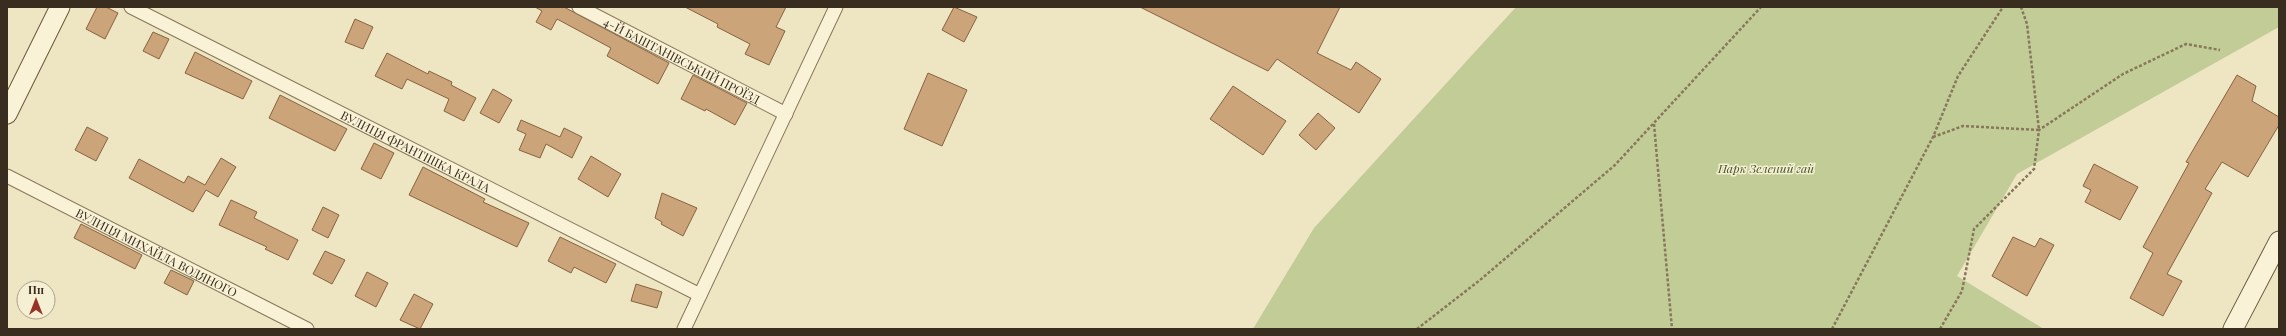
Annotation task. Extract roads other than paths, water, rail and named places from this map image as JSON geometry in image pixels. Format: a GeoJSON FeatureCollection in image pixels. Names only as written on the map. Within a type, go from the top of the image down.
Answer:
{"type":"FeatureCollection","features":[{"type":"Feature","properties":{"kind":"street"},"geometry":{"type":"LineString","coordinates":[[7,114],[60,7]]}},
{"type":"Feature","properties":{"kind":"street","name":"ВУЛИЦЯ ФРАНТІШКА КРАЛА"},"geometry":{"type":"LineString","coordinates":[[131,7],[700,295]]}},
{"type":"Feature","properties":{"kind":"street","name":"4-Й БАШТАНІВСЬКИЙ ПРОЇЗД"},"geometry":{"type":"LineString","coordinates":[[579,7],[786,114]]}},
{"type":"Feature","properties":{"kind":"street"},"geometry":{"type":"LineString","coordinates":[[684,329],[836,7]]}},
{"type":"Feature","properties":{"kind":"street","name":"ВУЛИЦЯ МИХАЙЛА ВОДЯНОГО"},"geometry":{"type":"LineString","coordinates":[[7,176],[307,329]]}},
{"type":"Feature","properties":{"kind":"street"},"geometry":{"type":"LineString","coordinates":[[2233,329],[2279,241]]}},
{"type":"Feature","properties":{"kind":"park label","name":"Парк Зелений гай"},"geometry":{"type":"Point","coordinates":[1766,168]}}]}
